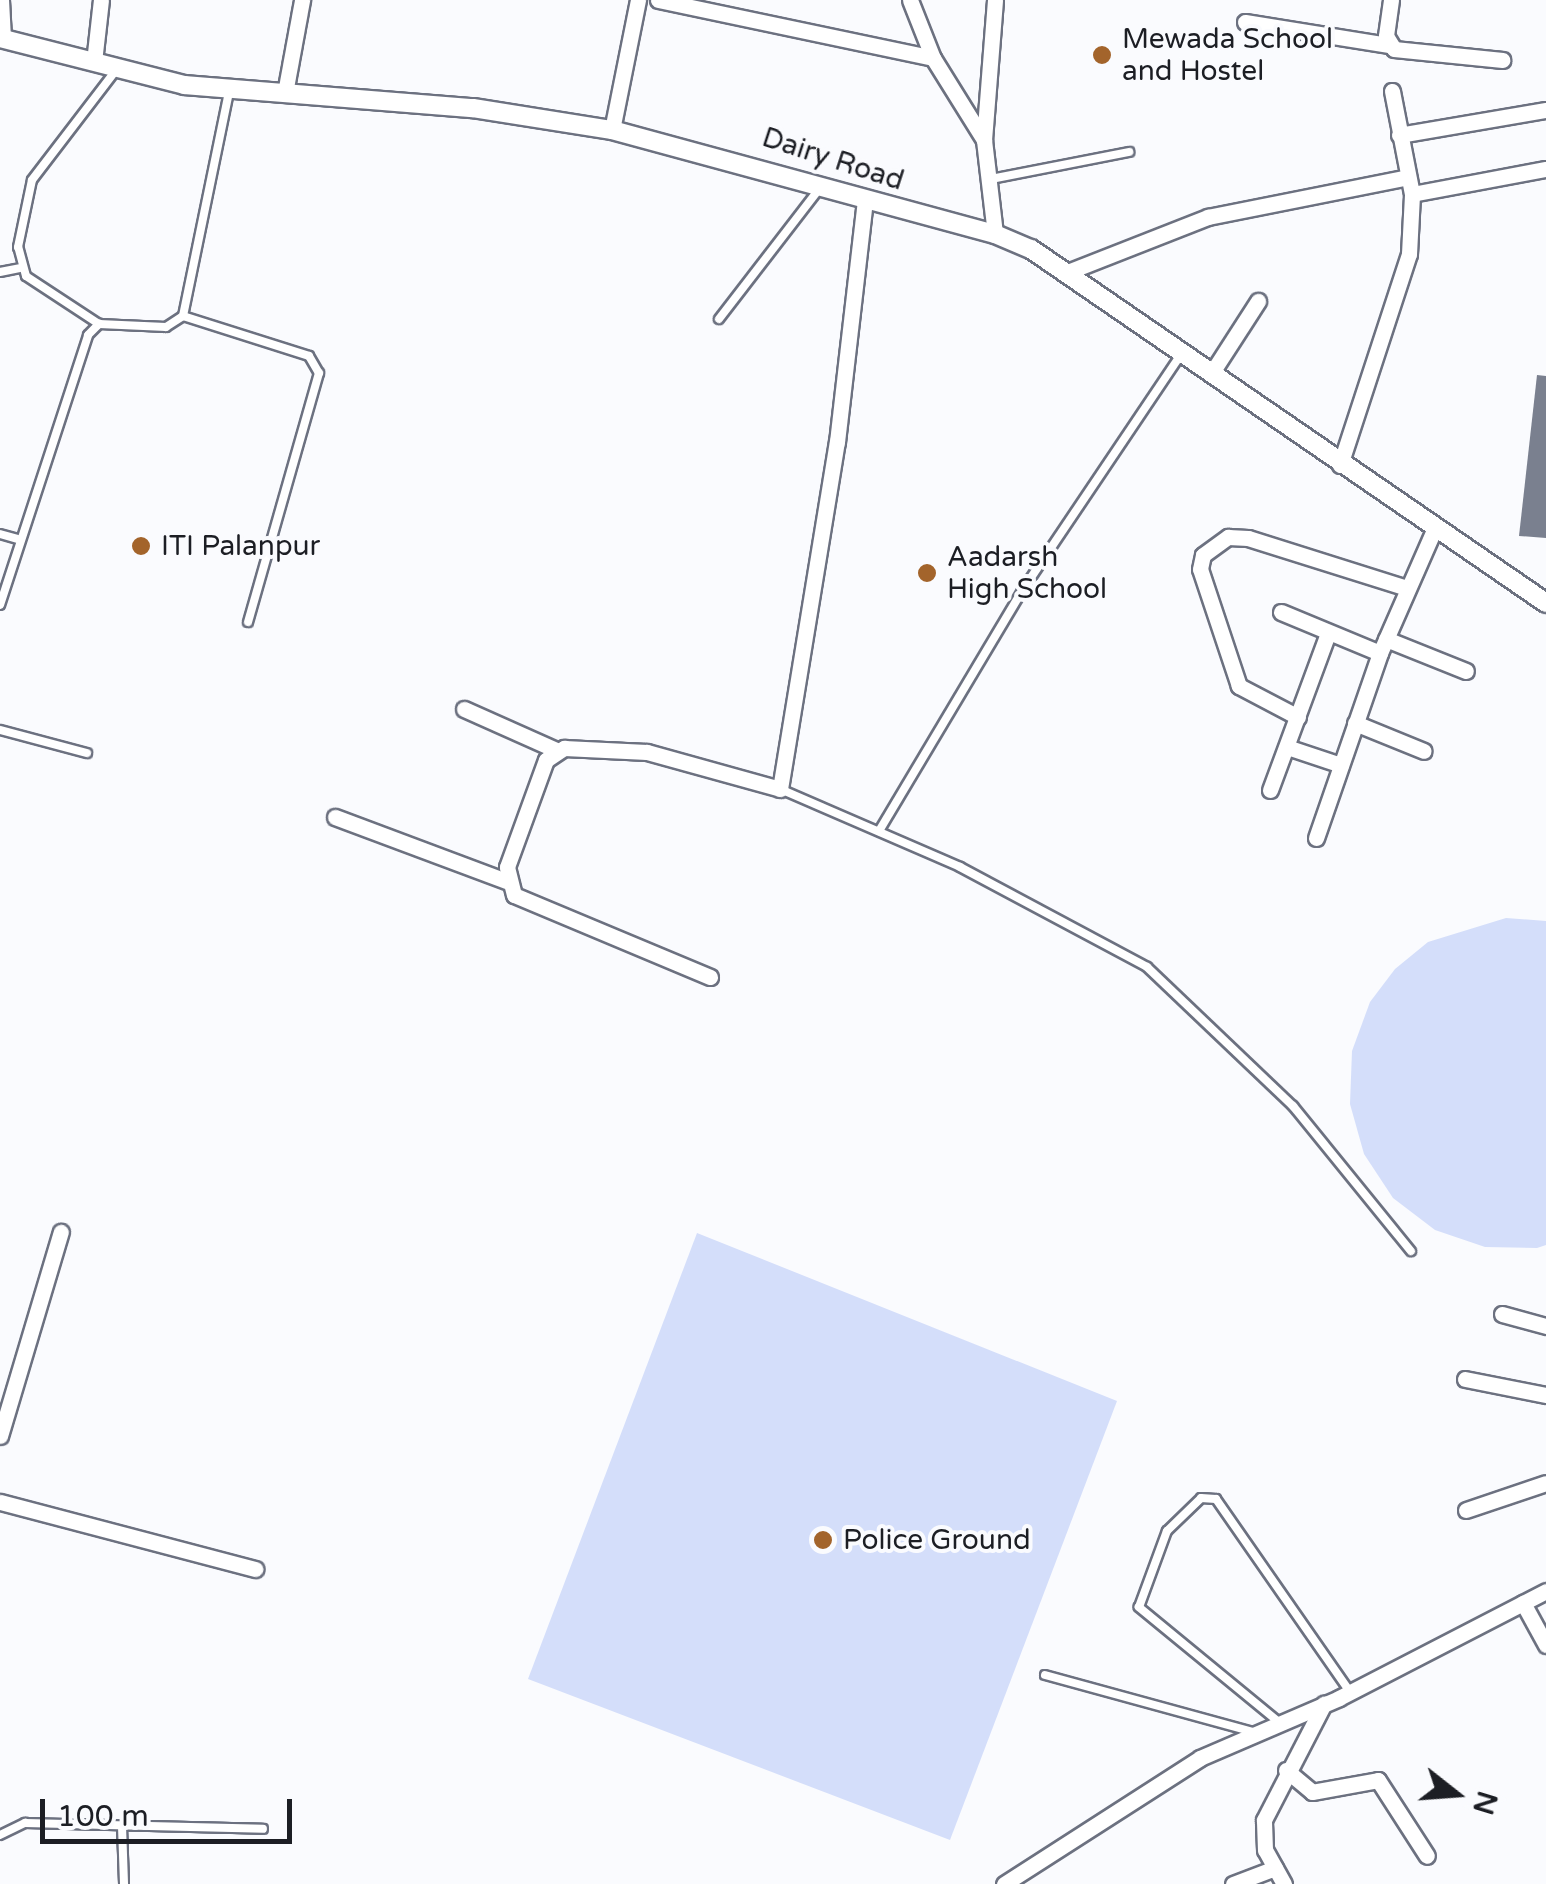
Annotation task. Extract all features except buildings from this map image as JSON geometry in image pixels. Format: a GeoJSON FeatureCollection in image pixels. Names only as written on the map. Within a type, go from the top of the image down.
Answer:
{"type":"FeatureCollection","features":[{"type":"Feature","properties":{"kind":"street"},"geometry":{"type":"LineString","coordinates":[[1,0],[2,38]]}},
{"type":"Feature","properties":{"kind":"street"},"geometry":{"type":"LineString","coordinates":[[94,62],[101,0]]}},
{"type":"Feature","properties":{"kind":"street"},"geometry":{"type":"LineString","coordinates":[[286,93],[302,0]]}},
{"type":"Feature","properties":{"kind":"street"},"geometry":{"type":"LineString","coordinates":[[612,130],[638,0]]}},
{"type":"Feature","properties":{"kind":"street"},"geometry":{"type":"LineString","coordinates":[[658,0],[932,58]]}},
{"type":"Feature","properties":{"kind":"street"},"geometry":{"type":"LineString","coordinates":[[910,0],[932,58],[984,140]]}},
{"type":"Feature","properties":{"kind":"street"},"geometry":{"type":"LineString","coordinates":[[995,234],[984,140],[996,0]]}},
{"type":"Feature","properties":{"kind":"street"},"geometry":{"type":"LineString","coordinates":[[1389,44],[1391,0]]}},
{"type":"Feature","properties":{"kind":"street"},"geometry":{"type":"LineString","coordinates":[[1245,22],[1502,60]]}},
{"type":"Feature","properties":{"kind":"street","name":"Dairy Road"},"geometry":{"type":"LineString","coordinates":[[2,38],[118,68],[230,88],[473,108],[612,130],[824,183],[865,199],[995,234],[1065,273],[1434,530],[1546,603]]}},
{"type":"Feature","properties":{"kind":"street"},"geometry":{"type":"LineString","coordinates":[[1340,464],[1409,254],[1410,186],[1392,90]]}},
{"type":"Feature","properties":{"kind":"street"},"geometry":{"type":"LineString","coordinates":[[1400,135],[1546,110]]}},
{"type":"Feature","properties":{"kind":"street"},"geometry":{"type":"LineString","coordinates":[[1065,273],[1208,216],[1546,169]]}},
{"type":"Feature","properties":{"kind":"street"},"geometry":{"type":"LineString","coordinates":[[464,709],[556,750],[647,752],[780,790],[837,442],[865,199]]}},
{"type":"Feature","properties":{"kind":"street"},"geometry":{"type":"LineString","coordinates":[[1211,374],[1258,301]]}},
{"type":"Feature","properties":{"kind":"street"},"geometry":{"type":"LineString","coordinates":[[1316,838],[1384,646],[1434,530]]}},
{"type":"Feature","properties":{"kind":"street"},"geometry":{"type":"LineString","coordinates":[[1298,717],[1239,686],[1200,570],[1203,555],[1228,536],[1248,538],[1407,588]]}},
{"type":"Feature","properties":{"kind":"street"},"geometry":{"type":"LineString","coordinates":[[1281,612],[1328,633],[1466,671]]}},
{"type":"Feature","properties":{"kind":"street"},"geometry":{"type":"LineString","coordinates":[[1270,790],[1328,633]]}},
{"type":"Feature","properties":{"kind":"street"},"geometry":{"type":"LineString","coordinates":[[1355,723],[1424,751]]}},
{"type":"Feature","properties":{"kind":"street"},"geometry":{"type":"LineString","coordinates":[[1286,747],[1341,765]]}},
{"type":"Feature","properties":{"kind":"street"},"geometry":{"type":"LineString","coordinates":[[506,881],[538,775],[556,750]]}},
{"type":"Feature","properties":{"kind":"street"},"geometry":{"type":"LineString","coordinates":[[335,817],[506,881],[514,895],[710,977]]}},
{"type":"Feature","properties":{"kind":"street"},"geometry":{"type":"LineString","coordinates":[[0,1436],[61,1232]]}},
{"type":"Feature","properties":{"kind":"street"},"geometry":{"type":"LineString","coordinates":[[1502,1314],[1546,1326]]}},
{"type":"Feature","properties":{"kind":"street"},"geometry":{"type":"LineString","coordinates":[[1465,1379],[1546,1395]]}},
{"type":"Feature","properties":{"kind":"street"},"geometry":{"type":"LineString","coordinates":[[1466,1510],[1546,1483]]}},
{"type":"Feature","properties":{"kind":"street"},"geometry":{"type":"LineString","coordinates":[[0,1502],[254,1569]]}},
{"type":"Feature","properties":{"kind":"street"},"geometry":{"type":"LineString","coordinates":[[1004,1884],[1200,1758],[1350,1692],[1546,1591]]}},
{"type":"Feature","properties":{"kind":"street"},"geometry":{"type":"LineString","coordinates":[[1523,1603],[1546,1644]]}},
{"type":"Feature","properties":{"kind":"street"},"geometry":{"type":"LineString","coordinates":[[1284,1884],[1262,1834],[1286,1770],[1324,1704]]}},
{"type":"Feature","properties":{"kind":"street"},"geometry":{"type":"LineString","coordinates":[[1286,1770],[1312,1792],[1378,1780],[1427,1856]]}},
{"type":"Feature","properties":{"kind":"street"},"geometry":{"type":"LineString","coordinates":[[1232,1884],[1274,1868]]}},
{"type":"Feature","properties":{"kind":"lane"},"geometry":{"type":"LineString","coordinates":[[20,268],[32,180],[118,68]]}},
{"type":"Feature","properties":{"kind":"lane"},"geometry":{"type":"LineString","coordinates":[[0,272],[20,268],[99,324],[166,328],[183,316],[230,88]]}},
{"type":"Feature","properties":{"kind":"lane"},"geometry":{"type":"LineString","coordinates":[[991,179],[1129,152]]}},
{"type":"Feature","properties":{"kind":"lane"},"geometry":{"type":"LineString","coordinates":[[719,319],[824,183]]}},
{"type":"Feature","properties":{"kind":"lane"},"geometry":{"type":"LineString","coordinates":[[183,316],[309,356],[318,373],[248,622]]}},
{"type":"Feature","properties":{"kind":"lane"},"geometry":{"type":"LineString","coordinates":[[0,605],[17,540],[88,334],[99,324]]}},
{"type":"Feature","properties":{"kind":"lane"},"geometry":{"type":"LineString","coordinates":[[879,830],[1022,591],[1181,354]]}},
{"type":"Feature","properties":{"kind":"lane"},"geometry":{"type":"LineString","coordinates":[[0,534],[17,540]]}},
{"type":"Feature","properties":{"kind":"lane"},"geometry":{"type":"LineString","coordinates":[[0,730],[87,754]]}},
{"type":"Feature","properties":{"kind":"lane"},"geometry":{"type":"LineString","coordinates":[[780,790],[879,830],[1147,966],[1293,1106],[1411,1251]]}},
{"type":"Feature","properties":{"kind":"lane"},"geometry":{"type":"LineString","coordinates":[[1280,1723],[1139,1607],[1167,1531],[1201,1498],[1216,1499],[1350,1692]]}},
{"type":"Feature","properties":{"kind":"lane"},"geometry":{"type":"LineString","coordinates":[[1045,1676],[1257,1733]]}},
{"type":"Feature","properties":{"kind":"lane"},"geometry":{"type":"LineString","coordinates":[[0,1835],[25,1823],[263,1829]]}},
{"type":"Feature","properties":{"kind":"lane"},"geometry":{"type":"LineString","coordinates":[[122,1826],[124,1884]]}},
{"type":"Feature","properties":{"kind":"shaded area"},"geometry":{"type":"Polygon","coordinates":[[[1506,918],[1546,921],[1546,1245],[1537,1248],[1485,1247],[1435,1230],[1393,1198],[1364,1154],[1350,1104],[1352,1051],[1370,1002],[1395,969],[1428,942],[1506,918]]]}},
{"type":"Feature","properties":{"kind":"shaded area","name":"Police Ground"},"geometry":{"type":"Polygon","coordinates":[[[697,1233],[1117,1401],[950,1840],[528,1679],[697,1233]]]}},
{"type":"Feature","properties":{"kind":"place","name":"Mewada School and Hostel"},"geometry":{"type":"Point","coordinates":[1102,55]}},
{"type":"Feature","properties":{"kind":"place","name":"ITI Palanpur"},"geometry":{"type":"Point","coordinates":[141,546]}},
{"type":"Feature","properties":{"kind":"place","name":"Aadarsh High School"},"geometry":{"type":"Point","coordinates":[927,573]}},
{"type":"Feature","properties":{"kind":"place","name":"Police Ground"},"geometry":{"type":"Point","coordinates":[823,1540]}}]}
